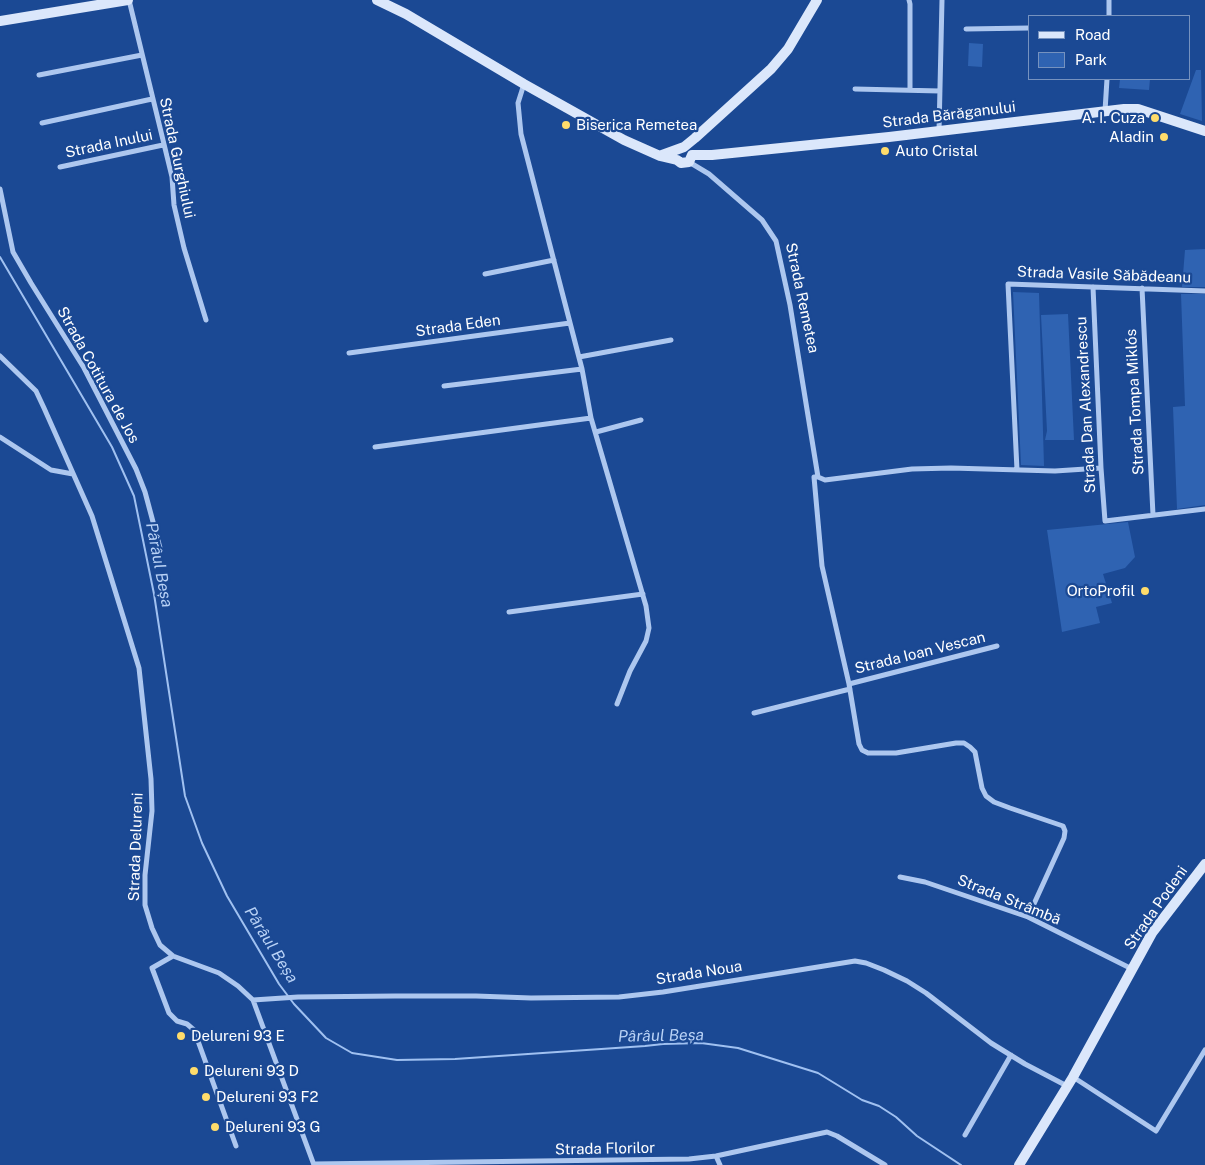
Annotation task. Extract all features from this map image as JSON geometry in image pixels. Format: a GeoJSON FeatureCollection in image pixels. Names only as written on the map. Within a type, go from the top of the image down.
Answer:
{"type":"FeatureCollection","features":[{"type":"Feature","properties":{"kind":"street"},"geometry":{"type":"LineString","coordinates":[[0,21],[129,0]]}},
{"type":"Feature","properties":{"kind":"street","name":"Strada Gurghiului"},"geometry":{"type":"LineString","coordinates":[[129,0],[172,177],[174,205],[186,256],[206,320]]}},
{"type":"Feature","properties":{"kind":"street","name":"Strada Remetea"},"geometry":{"type":"LineString","coordinates":[[378,0],[406,14],[598,126],[660,156],[685,154],[762,220],[776,241],[790,305],[818,477]]}},
{"type":"Feature","properties":{"kind":"street"},"geometry":{"type":"LineString","coordinates":[[685,154],[696,138],[780,58],[796,37],[817,0]]}},
{"type":"Feature","properties":{"kind":"street"},"geometry":{"type":"LineString","coordinates":[[908,0],[910,4],[910,90]]}},
{"type":"Feature","properties":{"kind":"street"},"geometry":{"type":"LineString","coordinates":[[939,131],[942,0]]}},
{"type":"Feature","properties":{"kind":"street"},"geometry":{"type":"LineString","coordinates":[[1108,15],[1109,0]]}},
{"type":"Feature","properties":{"kind":"street"},"geometry":{"type":"LineString","coordinates":[[966,29],[1028,28]]}},
{"type":"Feature","properties":{"kind":"street"},"geometry":{"type":"LineString","coordinates":[[39,76],[142,55]]}},
{"type":"Feature","properties":{"kind":"street"},"geometry":{"type":"LineString","coordinates":[[1105,111],[1107,80]]}},
{"type":"Feature","properties":{"kind":"street"},"geometry":{"type":"LineString","coordinates":[[524,84],[518,103],[521,134],[579,357],[592,418],[617,512],[643,594],[649,628],[646,641],[630,672],[617,704]]}},
{"type":"Feature","properties":{"kind":"street"},"geometry":{"type":"LineString","coordinates":[[856,89],[940,91]]}},
{"type":"Feature","properties":{"kind":"street"},"geometry":{"type":"LineString","coordinates":[[42,123],[152,99]]}},
{"type":"Feature","properties":{"kind":"street","name":"Strada Bărăganului"},"geometry":{"type":"LineString","coordinates":[[685,154],[712,155],[889,137],[1105,111],[1138,109],[1205,131]]}},
{"type":"Feature","properties":{"kind":"street","name":"Strada Inului"},"geometry":{"type":"LineString","coordinates":[[60,167],[163,145]]}},
{"type":"Feature","properties":{"kind":"street","name":"Strada Cotitura de Jos"},"geometry":{"type":"LineString","coordinates":[[0,189],[13,252],[84,368],[136,469],[145,492],[160,548]]}},
{"type":"Feature","properties":{"kind":"street"},"geometry":{"type":"LineString","coordinates":[[485,274],[554,260]]}},
{"type":"Feature","properties":{"kind":"street","name":"Strada Vasile Săbădeanu"},"geometry":{"type":"LineString","coordinates":[[1017,470],[1008,284],[1205,290]]}},
{"type":"Feature","properties":{"kind":"street","name":"Strada Dan Alexandrescu"},"geometry":{"type":"LineString","coordinates":[[1094,287],[1101,468],[1105,521],[1154,515]]}},
{"type":"Feature","properties":{"kind":"street","name":"Strada Tompa Miklós"},"geometry":{"type":"LineString","coordinates":[[1142,288],[1154,515]]}},
{"type":"Feature","properties":{"kind":"street","name":"Strada Eden"},"geometry":{"type":"LineString","coordinates":[[349,353],[570,323]]}},
{"type":"Feature","properties":{"kind":"street"},"geometry":{"type":"LineString","coordinates":[[579,357],[671,340]]}},
{"type":"Feature","properties":{"kind":"street","name":"Strada Delureni"},"geometry":{"type":"LineString","coordinates":[[0,356],[36,391],[92,516],[139,668],[151,779],[152,811],[145,875],[145,906],[152,928],[160,944],[173,956],[218,973],[238,986],[253,1000],[314,1165]]}},
{"type":"Feature","properties":{"kind":"street"},"geometry":{"type":"LineString","coordinates":[[444,386],[582,369]]}},
{"type":"Feature","properties":{"kind":"street"},"geometry":{"type":"LineString","coordinates":[[375,447],[592,418]]}},
{"type":"Feature","properties":{"kind":"street"},"geometry":{"type":"LineString","coordinates":[[596,432],[641,420]]}},
{"type":"Feature","properties":{"kind":"street"},"geometry":{"type":"LineString","coordinates":[[0,437],[51,470],[73,474]]}},
{"type":"Feature","properties":{"kind":"street"},"geometry":{"type":"LineString","coordinates":[[818,477],[825,480],[912,469],[1055,470],[1101,468]]}},
{"type":"Feature","properties":{"kind":"street","name":"Strada Ioan Vescan"},"geometry":{"type":"LineString","coordinates":[[818,477],[814,477],[822,566],[849,687],[859,744],[862,750],[868,753],[896,753],[956,743],[964,744],[975,752],[982,788],[986,796],[994,802],[1063,826],[1064,838],[1028,918]]}},
{"type":"Feature","properties":{"kind":"street"},"geometry":{"type":"LineString","coordinates":[[1154,515],[1205,508]]}},
{"type":"Feature","properties":{"kind":"street"},"geometry":{"type":"LineString","coordinates":[[509,612],[643,594]]}},
{"type":"Feature","properties":{"kind":"street","name":"Strada Ioan Vescan"},"geometry":{"type":"LineString","coordinates":[[754,713],[997,646]]}},
{"type":"Feature","properties":{"kind":"street","name":"Strada Podeni"},"geometry":{"type":"LineString","coordinates":[[1019,1165],[1068,1086],[1152,933],[1205,864]]}},
{"type":"Feature","properties":{"kind":"street","name":"Strada Strâmbă"},"geometry":{"type":"LineString","coordinates":[[900,877],[925,882],[1028,918],[1132,969]]}},
{"type":"Feature","properties":{"kind":"street"},"geometry":{"type":"LineString","coordinates":[[173,956],[152,968],[169,1013],[177,1021],[187,1024],[194,1030],[236,1146]]}},
{"type":"Feature","properties":{"kind":"street","name":"Strada Noua"},"geometry":{"type":"LineString","coordinates":[[253,1000],[298,997],[619,997],[663,992],[855,962],[866,963],[907,981],[926,993],[991,1043],[1011,1056],[1068,1086]]}},
{"type":"Feature","properties":{"kind":"street"},"geometry":{"type":"LineString","coordinates":[[1073,1077],[1156,1131],[1205,1050]]}},
{"type":"Feature","properties":{"kind":"street"},"geometry":{"type":"LineString","coordinates":[[965,1135],[1011,1056]]}},
{"type":"Feature","properties":{"kind":"street","name":"Strada Florilor"},"geometry":{"type":"LineString","coordinates":[[314,1165],[666,1161],[716,1156],[827,1132],[885,1165]]}},
{"type":"Feature","properties":{"kind":"street"},"geometry":{"type":"LineString","coordinates":[[716,1156],[720,1165]]}},
{"type":"Feature","properties":{"kind":"green space"},"geometry":{"type":"Polygon","coordinates":[[[969,43],[983,44],[982,67],[968,66],[969,43]]]}},
{"type":"Feature","properties":{"kind":"green space"},"geometry":{"type":"Polygon","coordinates":[[[1196,70],[1201,70],[1202,121],[1180,114],[1196,70]]]}},
{"type":"Feature","properties":{"kind":"green space"},"geometry":{"type":"Polygon","coordinates":[[[1120,80],[1150,80],[1149,90],[1119,88],[1120,80]]]}},
{"type":"Feature","properties":{"kind":"green space"},"geometry":{"type":"Polygon","coordinates":[[[1205,249],[1205,287],[1182,287],[1185,250],[1205,249]]]}},
{"type":"Feature","properties":{"kind":"green space"},"geometry":{"type":"Polygon","coordinates":[[[1013,292],[1039,293],[1044,466],[1021,465],[1013,292]]]}},
{"type":"Feature","properties":{"kind":"green space"},"geometry":{"type":"Polygon","coordinates":[[[1181,294],[1205,294],[1205,505],[1177,509],[1173,407],[1185,406],[1181,294]]]}},
{"type":"Feature","properties":{"kind":"green space"},"geometry":{"type":"Polygon","coordinates":[[[1068,314],[1074,440],[1045,440],[1047,431],[1041,315],[1068,314]]]}},
{"type":"Feature","properties":{"kind":"green space"},"geometry":{"type":"Polygon","coordinates":[[[1128,522],[1135,557],[1125,568],[1103,574],[1112,603],[1096,607],[1100,623],[1062,632],[1047,530],[1128,522]]]}},
{"type":"Feature","properties":{"kind":"waterway","name":"Pârâul Beșa"},"geometry":{"type":"LineString","coordinates":[[0,257],[112,447],[134,496],[154,594],[185,796],[202,843],[227,896],[279,984],[294,1004],[326,1038],[352,1053],[397,1060],[455,1059],[663,1044],[701,1043],[738,1048],[818,1073],[862,1100],[879,1106],[896,1117],[917,1136],[961,1165]]}},
{"type":"Feature","properties":{"kind":"place","name":"A. I. Cuza"},"geometry":{"type":"Point","coordinates":[1155,118]}},
{"type":"Feature","properties":{"kind":"place","name":"Biserica Remetea"},"geometry":{"type":"Point","coordinates":[566,125]}},
{"type":"Feature","properties":{"kind":"place","name":"Aladin"},"geometry":{"type":"Point","coordinates":[1164,137]}},
{"type":"Feature","properties":{"kind":"place","name":"Auto Cristal"},"geometry":{"type":"Point","coordinates":[885,151]}},
{"type":"Feature","properties":{"kind":"place","name":"OrtoProfil"},"geometry":{"type":"Point","coordinates":[1145,591]}},
{"type":"Feature","properties":{"kind":"place","name":"Delureni 93 E"},"geometry":{"type":"Point","coordinates":[181,1036]}},
{"type":"Feature","properties":{"kind":"place","name":"Delureni 93 D"},"geometry":{"type":"Point","coordinates":[194,1071]}},
{"type":"Feature","properties":{"kind":"place","name":"Delureni 93 F2"},"geometry":{"type":"Point","coordinates":[206,1097]}},
{"type":"Feature","properties":{"kind":"place","name":"Delureni 93 G"},"geometry":{"type":"Point","coordinates":[215,1127]}}]}
